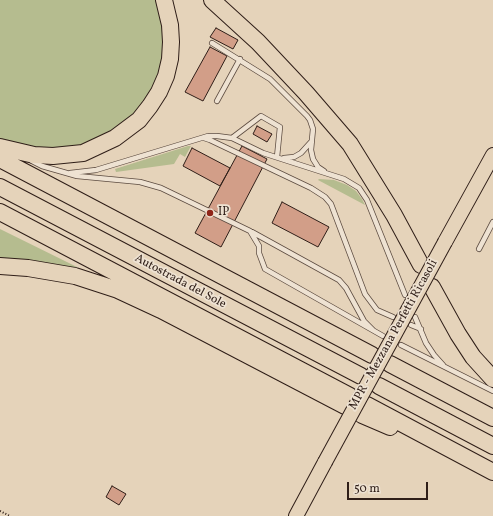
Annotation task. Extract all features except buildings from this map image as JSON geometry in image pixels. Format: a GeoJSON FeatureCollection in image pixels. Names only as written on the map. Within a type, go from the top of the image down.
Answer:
{"type":"FeatureCollection","features":[{"type":"Feature","properties":{"kind":"highway"},"geometry":{"type":"LineString","coordinates":[[0,147],[34,155],[53,156],[83,153],[115,138],[139,120],[159,92],[166,76],[170,59],[170,25],[164,0]]}},
{"type":"Feature","properties":{"kind":"highway"},"geometry":{"type":"LineString","coordinates":[[212,0],[258,42],[306,93],[350,144],[394,215],[421,266]]}},
{"type":"Feature","properties":{"kind":"highway"},"geometry":{"type":"LineString","coordinates":[[0,159],[372,355]]}},
{"type":"Feature","properties":{"kind":"highway","name":"Autostrada del Sole"},"geometry":{"type":"LineString","coordinates":[[0,188],[361,376]]}},
{"type":"Feature","properties":{"kind":"highway","name":"Autostrada del Sole"},"geometry":{"type":"LineString","coordinates":[[0,212],[348,401],[124,293],[95,282],[69,275],[28,268],[0,266]]}},
{"type":"Feature","properties":{"kind":"highway"},"geometry":{"type":"LineString","coordinates":[[432,287],[458,334],[473,357],[493,379]]}},
{"type":"Feature","properties":{"kind":"highway"},"geometry":{"type":"LineString","coordinates":[[390,364],[493,418]]}},
{"type":"Feature","properties":{"kind":"highway"},"geometry":{"type":"LineString","coordinates":[[379,386],[493,446]]}},
{"type":"Feature","properties":{"kind":"highway"},"geometry":{"type":"LineString","coordinates":[[365,410],[493,472]]}},
{"type":"Feature","properties":{"kind":"main road","name":"MPR - Mezzana Perfetti Ricasoli"},"geometry":{"type":"LineString","coordinates":[[296,516],[493,155]]}},
{"type":"Feature","properties":{"kind":"lane"},"geometry":{"type":"LineString","coordinates":[[212,43],[270,79],[307,116],[313,129],[311,150],[313,159],[318,167],[328,174]]}},
{"type":"Feature","properties":{"kind":"lane"},"geometry":{"type":"LineString","coordinates":[[217,101],[240,59]]}},
{"type":"Feature","properties":{"kind":"lane"},"geometry":{"type":"LineString","coordinates":[[232,138],[261,116],[280,127],[278,158]]}},
{"type":"Feature","properties":{"kind":"lane"},"geometry":{"type":"LineString","coordinates":[[64,173],[96,170],[203,138],[217,136],[232,138],[278,158],[328,174],[351,183],[359,188],[367,200],[405,295]]}},
{"type":"Feature","properties":{"kind":"lane"},"geometry":{"type":"LineString","coordinates":[[203,138],[311,188],[324,197],[331,204],[365,294],[377,310],[394,317]]}},
{"type":"Feature","properties":{"kind":"lane"},"geometry":{"type":"LineString","coordinates":[[278,158],[294,157],[301,153],[312,141]]}},
{"type":"Feature","properties":{"kind":"lane"},"geometry":{"type":"LineString","coordinates":[[0,147],[42,166],[64,173],[89,178],[140,182],[161,188],[250,231],[339,280],[346,288],[364,321],[376,332]]}},
{"type":"Feature","properties":{"kind":"lane"},"geometry":{"type":"LineString","coordinates":[[479,249],[493,222]]}},
{"type":"Feature","properties":{"kind":"lane"},"geometry":{"type":"LineString","coordinates":[[250,231],[258,246],[259,254],[265,269],[383,336]]}},
{"type":"Feature","properties":{"kind":"lane"},"geometry":{"type":"LineString","coordinates":[[415,317],[426,343],[434,355],[446,367]]}},
{"type":"Feature","properties":{"kind":"lane"},"geometry":{"type":"LineString","coordinates":[[411,325],[421,329]]}},
{"type":"Feature","properties":{"kind":"lane"},"geometry":{"type":"LineString","coordinates":[[400,345],[493,390]]}},
{"type":"Feature","properties":{"kind":"path"},"geometry":{"type":"LineString","coordinates":[[0,511],[10,516]]}},
{"type":"Feature","properties":{"kind":"green space"},"geometry":{"type":"Polygon","coordinates":[[[0,0],[156,0],[163,26],[163,58],[159,73],[144,102],[133,115],[111,132],[81,146],[53,149],[35,148],[0,139],[0,0]]]}},
{"type":"Feature","properties":{"kind":"green space"},"geometry":{"type":"Polygon","coordinates":[[[191,146],[185,157],[180,154],[174,164],[116,172],[115,169],[191,146]]]}},
{"type":"Feature","properties":{"kind":"green space"},"geometry":{"type":"Polygon","coordinates":[[[318,180],[334,180],[347,185],[356,191],[365,205],[318,180]]]}},
{"type":"Feature","properties":{"kind":"green space"},"geometry":{"type":"Polygon","coordinates":[[[0,229],[77,267],[76,271],[0,261],[0,229]]]}},
{"type":"Feature","properties":{"kind":"place","name":"IP"},"geometry":{"type":"Point","coordinates":[210,213]}}]}
